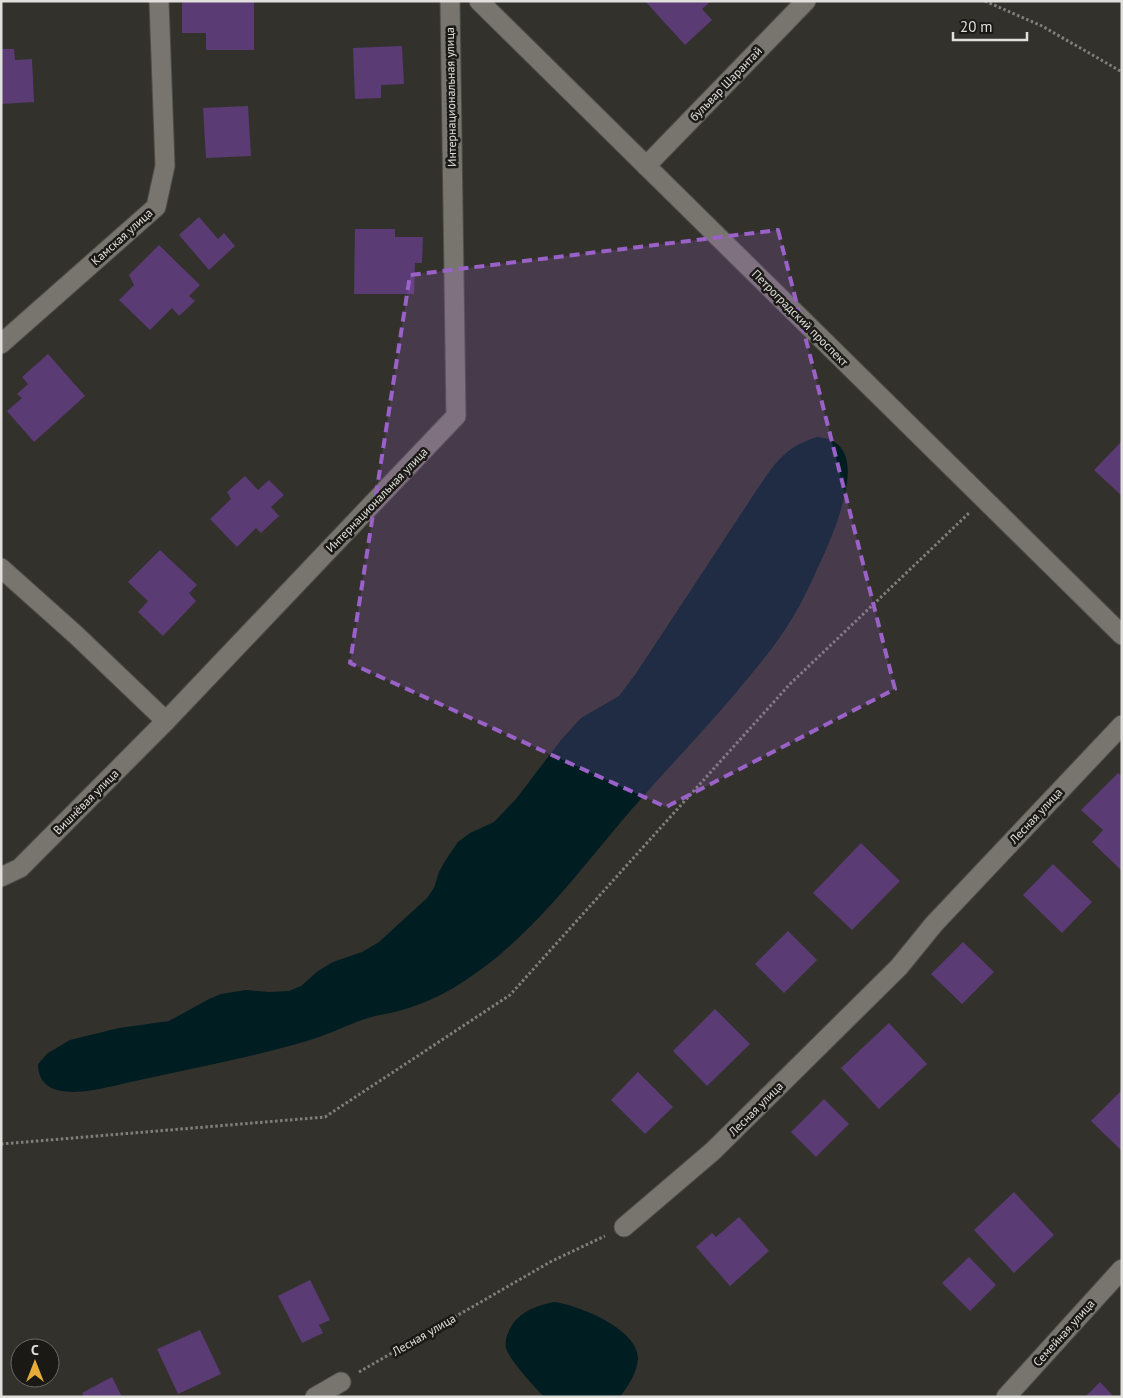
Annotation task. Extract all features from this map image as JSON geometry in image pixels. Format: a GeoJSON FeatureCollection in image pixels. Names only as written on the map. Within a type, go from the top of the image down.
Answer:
{"type":"FeatureCollection","features":[{"type":"Feature","properties":{"kind":"street","name":"Камская улица"},"geometry":{"type":"LineString","coordinates":[[1,344],[156,207],[165,166],[159,1]]}},
{"type":"Feature","properties":{"kind":"street","name":"Интернациональная улица"},"geometry":{"type":"LineString","coordinates":[[166,721],[456,416],[450,1]]}},
{"type":"Feature","properties":{"kind":"street","name":"Петроградский проспект"},"geometry":{"type":"LineString","coordinates":[[479,1],[1122,635]]}},
{"type":"Feature","properties":{"kind":"street","name":"бульвар Шарантай"},"geometry":{"type":"LineString","coordinates":[[646,166],[806,1]]}},
{"type":"Feature","properties":{"kind":"street"},"geometry":{"type":"LineString","coordinates":[[1,568],[76,635],[166,721]]}},
{"type":"Feature","properties":{"kind":"street","name":"Вишнёвая улица"},"geometry":{"type":"LineString","coordinates":[[1,877],[20,868],[166,721]]}},
{"type":"Feature","properties":{"kind":"street","name":"Лесная улица"},"geometry":{"type":"LineString","coordinates":[[624,1228],[713,1151],[899,967],[934,924],[1122,725]]}},
{"type":"Feature","properties":{"kind":"street","name":"Семейная улица"},"geometry":{"type":"LineString","coordinates":[[1006,1397],[1122,1269]]}},
{"type":"Feature","properties":{"kind":"street"},"geometry":{"type":"LineString","coordinates":[[314,1397],[341,1382]]}},
{"type":"Feature","properties":{"kind":"path"},"geometry":{"type":"LineString","coordinates":[[985,1],[1042,26],[1122,72]]}},
{"type":"Feature","properties":{"kind":"path"},"geometry":{"type":"LineString","coordinates":[[1,1144],[324,1117],[510,994],[790,684],[983,499]]}},
{"type":"Feature","properties":{"kind":"path","name":"Лесная улица"},"geometry":{"type":"LineString","coordinates":[[341,1382],[552,1261],[624,1228]]}},
{"type":"Feature","properties":{"kind":"highlighted area"},"geometry":{"type":"Polygon","coordinates":[[[778,230],[895,689],[666,807],[350,663],[410,275],[778,230]]]}},
{"type":"Feature","properties":{"kind":"water"},"geometry":{"type":"Polygon","coordinates":[[[817,437],[835,442],[845,454],[848,470],[846,488],[831,537],[810,585],[793,617],[766,656],[720,712],[632,809],[550,906],[506,950],[443,994],[416,1006],[355,1022],[320,1037],[256,1055],[101,1089],[72,1092],[48,1086],[41,1077],[38,1064],[48,1053],[70,1040],[119,1028],[169,1021],[221,994],[246,990],[289,991],[301,986],[318,971],[333,962],[362,952],[379,942],[427,898],[434,888],[445,861],[458,842],[470,833],[494,822],[516,799],[561,740],[581,718],[619,696],[637,672],[770,470],[789,451],[817,437]]]}},
{"type":"Feature","properties":{"kind":"water"},"geometry":{"type":"Polygon","coordinates":[[[554,1302],[577,1308],[605,1320],[629,1338],[636,1348],[638,1359],[636,1369],[620,1397],[544,1397],[512,1360],[506,1348],[507,1335],[511,1326],[521,1315],[533,1308],[554,1302]]]}},
{"type":"Feature","properties":{"kind":"building"},"geometry":{"type":"Polygon","coordinates":[[[182,1],[254,1],[254,50],[206,50],[206,33],[182,33],[182,1]]]}},
{"type":"Feature","properties":{"kind":"building"},"geometry":{"type":"Polygon","coordinates":[[[645,1],[711,1],[702,9],[712,20],[685,45],[645,1]]]}},
{"type":"Feature","properties":{"kind":"building"},"geometry":{"type":"Polygon","coordinates":[[[402,46],[404,84],[381,85],[381,98],[355,99],[353,48],[402,46]]]}},
{"type":"Feature","properties":{"kind":"building"},"geometry":{"type":"Polygon","coordinates":[[[1,49],[14,49],[15,60],[32,59],[34,102],[1,104],[1,49]]]}},
{"type":"Feature","properties":{"kind":"building"},"geometry":{"type":"Polygon","coordinates":[[[248,106],[251,156],[206,158],[203,108],[248,106]]]}},
{"type":"Feature","properties":{"kind":"building"},"geometry":{"type":"Polygon","coordinates":[[[199,217],[218,239],[224,233],[235,246],[209,270],[179,235],[199,217]]]}},
{"type":"Feature","properties":{"kind":"building"},"geometry":{"type":"Polygon","coordinates":[[[355,229],[395,229],[395,237],[423,237],[422,263],[415,263],[414,294],[354,294],[355,229]]]}},
{"type":"Feature","properties":{"kind":"building"},"geometry":{"type":"Polygon","coordinates":[[[159,245],[200,285],[189,296],[195,301],[179,316],[172,308],[150,330],[119,300],[134,285],[129,275],[159,245]]]}},
{"type":"Feature","properties":{"kind":"building"},"geometry":{"type":"Polygon","coordinates":[[[48,354],[85,396],[34,442],[7,411],[22,398],[17,394],[28,384],[22,377],[48,354]]]}},
{"type":"Feature","properties":{"kind":"building"},"geometry":{"type":"Polygon","coordinates":[[[1122,441],[1122,496],[1094,470],[1122,441]]]}},
{"type":"Feature","properties":{"kind":"building"},"geometry":{"type":"Polygon","coordinates":[[[245,476],[258,490],[269,480],[284,495],[271,507],[279,516],[261,533],[256,528],[237,547],[210,519],[231,499],[227,492],[245,476]]]}},
{"type":"Feature","properties":{"kind":"building"},"geometry":{"type":"Polygon","coordinates":[[[160,550],[197,585],[189,593],[196,601],[163,636],[138,612],[148,601],[128,582],[160,550]]]}},
{"type":"Feature","properties":{"kind":"building"},"geometry":{"type":"Polygon","coordinates":[[[1118,773],[1122,776],[1122,871],[1092,842],[1103,830],[1081,810],[1118,773]]]}},
{"type":"Feature","properties":{"kind":"building"},"geometry":{"type":"Polygon","coordinates":[[[861,843],[900,881],[852,930],[813,893],[861,843]]]}},
{"type":"Feature","properties":{"kind":"building"},"geometry":{"type":"Polygon","coordinates":[[[1053,864],[1092,902],[1062,933],[1023,895],[1053,864]]]}},
{"type":"Feature","properties":{"kind":"building"},"geometry":{"type":"Polygon","coordinates":[[[788,931],[817,960],[784,993],[755,964],[788,931]]]}},
{"type":"Feature","properties":{"kind":"building"},"geometry":{"type":"Polygon","coordinates":[[[963,942],[994,972],[962,1004],[931,974],[963,942]]]}},
{"type":"Feature","properties":{"kind":"building"},"geometry":{"type":"Polygon","coordinates":[[[715,1009],[750,1044],[707,1086],[673,1051],[715,1009]]]}},
{"type":"Feature","properties":{"kind":"building"},"geometry":{"type":"Polygon","coordinates":[[[889,1023],[927,1064],[879,1109],[841,1068],[889,1023]]]}},
{"type":"Feature","properties":{"kind":"building"},"geometry":{"type":"Polygon","coordinates":[[[638,1072],[673,1107],[645,1134],[611,1100],[638,1072]]]}},
{"type":"Feature","properties":{"kind":"building"},"geometry":{"type":"Polygon","coordinates":[[[1122,1090],[1122,1151],[1091,1121],[1122,1090]]]}},
{"type":"Feature","properties":{"kind":"building"},"geometry":{"type":"Polygon","coordinates":[[[824,1099],[849,1124],[816,1157],[791,1132],[824,1099]]]}},
{"type":"Feature","properties":{"kind":"building"},"geometry":{"type":"Polygon","coordinates":[[[1014,1192],[1054,1235],[1014,1273],[974,1230],[1014,1192]]]}},
{"type":"Feature","properties":{"kind":"building"},"geometry":{"type":"Polygon","coordinates":[[[739,1217],[769,1251],[730,1286],[696,1247],[712,1233],[716,1237],[739,1217]]]}},
{"type":"Feature","properties":{"kind":"building"},"geometry":{"type":"Polygon","coordinates":[[[969,1257],[996,1285],[970,1311],[942,1283],[969,1257]]]}},
{"type":"Feature","properties":{"kind":"building"},"geometry":{"type":"Polygon","coordinates":[[[310,1280],[330,1320],[319,1325],[323,1333],[302,1343],[278,1296],[310,1280]]]}},
{"type":"Feature","properties":{"kind":"building"},"geometry":{"type":"Polygon","coordinates":[[[200,1330],[221,1374],[178,1394],[157,1349],[200,1330]]]}},
{"type":"Feature","properties":{"kind":"building"},"geometry":{"type":"Polygon","coordinates":[[[112,1377],[122,1397],[84,1397],[82,1393],[112,1377]]]}},
{"type":"Feature","properties":{"kind":"building"},"geometry":{"type":"Polygon","coordinates":[[[1100,1382],[1114,1397],[1085,1397],[1100,1382]]]}}]}
